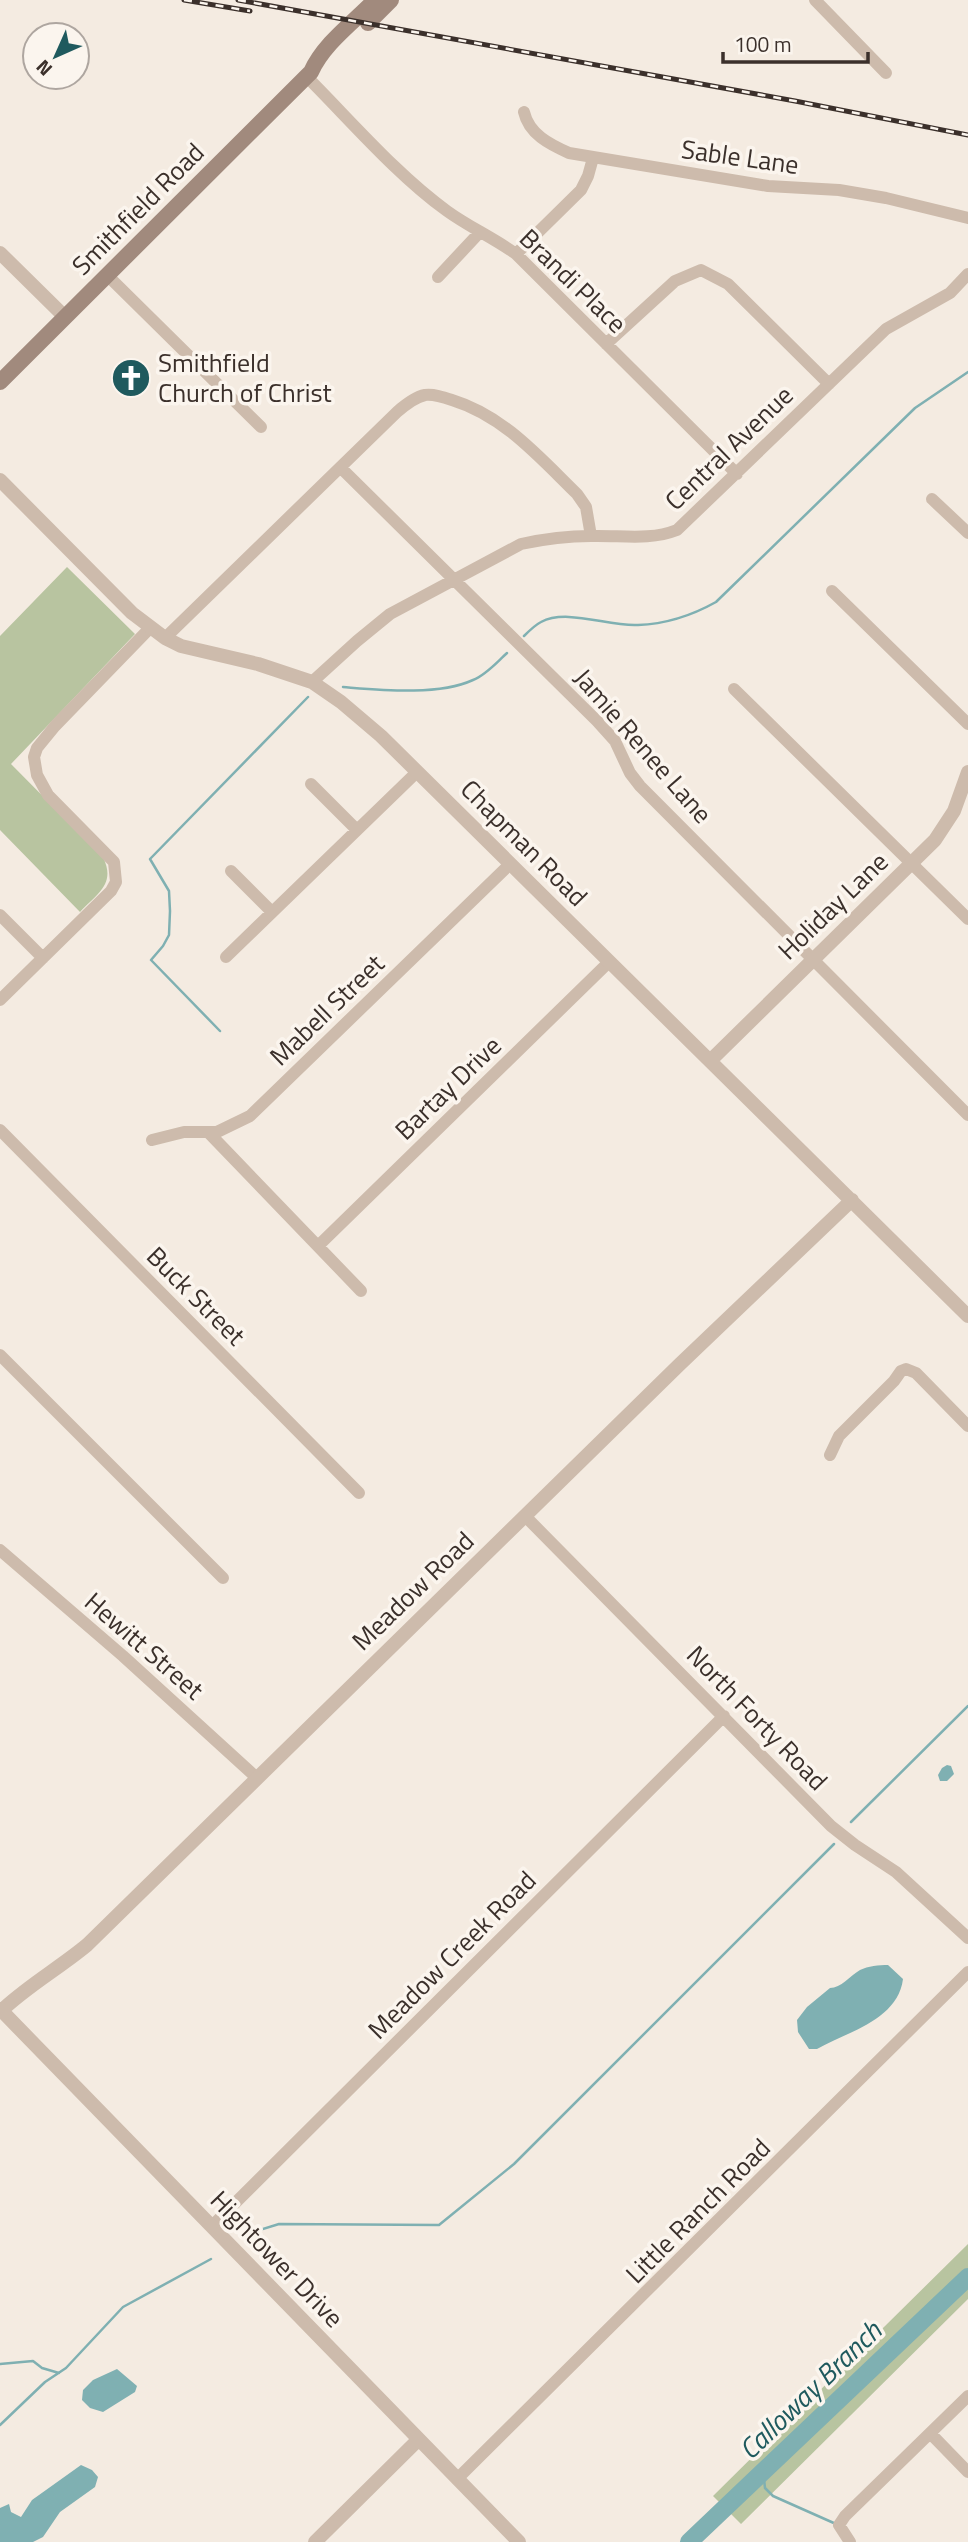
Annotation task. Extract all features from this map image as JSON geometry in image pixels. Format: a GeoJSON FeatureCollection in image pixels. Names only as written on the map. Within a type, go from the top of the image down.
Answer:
{"type":"FeatureCollection","features":[{"type":"Feature","properties":{"kind":"main road","name":"Smithfield Road"},"geometry":{"type":"LineString","coordinates":[[309,74],[316,60],[376,0]]}},
{"type":"Feature","properties":{"kind":"main road","name":"Smithfield Road"},"geometry":{"type":"LineString","coordinates":[[0,382],[309,74],[321,68],[391,0]]}},
{"type":"Feature","properties":{"kind":"street"},"geometry":{"type":"LineString","coordinates":[[815,0],[886,73]]}},
{"type":"Feature","properties":{"kind":"street","name":"Brandi Place"},"geometry":{"type":"LineString","coordinates":[[309,74],[424,193],[447,212],[516,254],[737,474]]}},
{"type":"Feature","properties":{"kind":"street","name":"Sable Lane"},"geometry":{"type":"LineString","coordinates":[[524,111],[527,123],[550,144],[569,153],[768,186],[839,190],[886,198],[968,218]]}},
{"type":"Feature","properties":{"kind":"street"},"geometry":{"type":"LineString","coordinates":[[516,254],[581,190],[593,158]]}},
{"type":"Feature","properties":{"kind":"street"},"geometry":{"type":"LineString","coordinates":[[438,277],[480,232]]}},
{"type":"Feature","properties":{"kind":"street"},"geometry":{"type":"LineString","coordinates":[[0,253],[65,317]]}},
{"type":"Feature","properties":{"kind":"street"},"geometry":{"type":"LineString","coordinates":[[606,344],[675,281],[701,270],[728,284],[829,384]]}},
{"type":"Feature","properties":{"kind":"street","name":"Central Avenue"},"geometry":{"type":"LineString","coordinates":[[312,682],[390,614],[521,544],[544,539],[591,536],[662,536],[677,530],[886,329],[950,293],[968,274]]}},
{"type":"Feature","properties":{"kind":"street"},"geometry":{"type":"LineString","coordinates":[[107,275],[261,427]]}},
{"type":"Feature","properties":{"kind":"street"},"geometry":{"type":"LineString","coordinates":[[165,638],[407,403],[423,395],[436,395],[487,414],[509,429],[577,494],[586,507],[591,536]]}},
{"type":"Feature","properties":{"kind":"street","name":"Jamie Renee Lane"},"geometry":{"type":"LineString","coordinates":[[341,468],[597,721],[615,741],[630,773],[640,786],[968,1115]]}},
{"type":"Feature","properties":{"kind":"street","name":"Chapman Road"},"geometry":{"type":"LineString","coordinates":[[0,480],[150,628],[165,638],[181,646],[258,664],[312,682],[341,702],[417,772],[968,1316]]}},
{"type":"Feature","properties":{"kind":"street"},"geometry":{"type":"LineString","coordinates":[[932,499],[968,533]]}},
{"type":"Feature","properties":{"kind":"street"},"geometry":{"type":"LineString","coordinates":[[832,591],[968,724]]}},
{"type":"Feature","properties":{"kind":"street"},"geometry":{"type":"LineString","coordinates":[[0,1000],[111,891],[116,882],[114,862],[41,784],[34,757],[37,748],[150,628]]}},
{"type":"Feature","properties":{"kind":"street"},"geometry":{"type":"LineString","coordinates":[[734,689],[968,919]]}},
{"type":"Feature","properties":{"kind":"street"},"geometry":{"type":"LineString","coordinates":[[226,957],[417,772]]}},
{"type":"Feature","properties":{"kind":"street","name":"Holiday Lane"},"geometry":{"type":"LineString","coordinates":[[711,1060],[935,840],[954,811],[968,772]]}},
{"type":"Feature","properties":{"kind":"street"},"geometry":{"type":"LineString","coordinates":[[311,783],[357,830]]}},
{"type":"Feature","properties":{"kind":"street","name":"Mabell Street"},"geometry":{"type":"LineString","coordinates":[[152,1140],[184,1132],[208,1132],[228,1128],[250,1116],[509,864]]}},
{"type":"Feature","properties":{"kind":"street"},"geometry":{"type":"LineString","coordinates":[[231,871],[272,912]]}},
{"type":"Feature","properties":{"kind":"street"},"geometry":{"type":"LineString","coordinates":[[0,915],[43,958]]}},
{"type":"Feature","properties":{"kind":"street","name":"Bartay Drive"},"geometry":{"type":"LineString","coordinates":[[318,1246],[609,962]]}},
{"type":"Feature","properties":{"kind":"street","name":"Buck Street"},"geometry":{"type":"LineString","coordinates":[[0,1130],[359,1493]]}},
{"type":"Feature","properties":{"kind":"street"},"geometry":{"type":"LineString","coordinates":[[208,1132],[361,1291]]}},
{"type":"Feature","properties":{"kind":"street","name":"Meadow Road"},"geometry":{"type":"LineString","coordinates":[[0,2011],[24,1989],[66,1962],[86,1945],[852,1200]]}},
{"type":"Feature","properties":{"kind":"street"},"geometry":{"type":"LineString","coordinates":[[0,1355],[223,1578]]}},
{"type":"Feature","properties":{"kind":"street"},"geometry":{"type":"LineString","coordinates":[[830,1455],[839,1436],[901,1371],[906,1369],[916,1373],[968,1426]]}},
{"type":"Feature","properties":{"kind":"street","name":"North Forty Road"},"geometry":{"type":"LineString","coordinates":[[525,1516],[831,1826],[855,1846],[896,1872],[968,1938]]}},
{"type":"Feature","properties":{"kind":"street","name":"Hewitt Street"},"geometry":{"type":"LineString","coordinates":[[0,1550],[142,1673],[257,1778]]}},
{"type":"Feature","properties":{"kind":"street","name":"Meadow Creek Road"},"geometry":{"type":"LineString","coordinates":[[212,2226],[724,1716]]}},
{"type":"Feature","properties":{"kind":"street","name":"Little Ranch Road"},"geometry":{"type":"LineString","coordinates":[[457,2479],[968,1972]]}},
{"type":"Feature","properties":{"kind":"street","name":"Hightower Drive"},"geometry":{"type":"LineString","coordinates":[[0,2011],[519,2542]]}},
{"type":"Feature","properties":{"kind":"street"},"geometry":{"type":"LineString","coordinates":[[850,2542],[839,2525],[845,2516],[968,2396]]}},
{"type":"Feature","properties":{"kind":"street"},"geometry":{"type":"LineString","coordinates":[[930,2433],[968,2472]]}},
{"type":"Feature","properties":{"kind":"street"},"geometry":{"type":"LineString","coordinates":[[315,2542],[418,2440]]}},
{"type":"Feature","properties":{"kind":"green space"},"geometry":{"type":"Polygon","coordinates":[[[67,567],[135,634],[11,764],[103,857],[106,881],[99,893],[80,912],[0,830],[0,636],[67,567]]]}},
{"type":"Feature","properties":{"kind":"green space"},"geometry":{"type":"Polygon","coordinates":[[[968,2244],[968,2299],[741,2524],[713,2496],[968,2244]]]}},
{"type":"Feature","properties":{"kind":"water"},"geometry":{"type":"Polygon","coordinates":[[[947,1765],[951,1766],[954,1774],[947,1781],[940,1781],[938,1775],[947,1765]]]}},
{"type":"Feature","properties":{"kind":"water"},"geometry":{"type":"Polygon","coordinates":[[[888,1965],[903,1979],[892,2005],[882,2015],[856,2030],[817,2049],[809,2049],[798,2032],[797,2020],[807,2007],[830,1988],[842,1984],[860,1970],[888,1965]]]}},
{"type":"Feature","properties":{"kind":"water"},"geometry":{"type":"Polygon","coordinates":[[[117,2369],[137,2386],[135,2392],[103,2412],[90,2408],[82,2400],[83,2390],[93,2380],[117,2369]]]}},
{"type":"Feature","properties":{"kind":"water"},"geometry":{"type":"Polygon","coordinates":[[[81,2465],[92,2470],[98,2477],[95,2487],[60,2512],[43,2537],[33,2542],[0,2542],[0,2508],[9,2504],[11,2512],[21,2517],[32,2500],[81,2465]]]}},
{"type":"Feature","properties":{"kind":"waterway"},"geometry":{"type":"LineString","coordinates":[[524,636],[539,623],[551,618],[575,617],[627,625],[649,624],[678,618],[716,602],[915,408],[968,372]]}},
{"type":"Feature","properties":{"kind":"waterway"},"geometry":{"type":"LineString","coordinates":[[343,687],[409,691],[459,685],[478,678],[507,653]]}},
{"type":"Feature","properties":{"kind":"waterway"},"geometry":{"type":"LineString","coordinates":[[220,1031],[151,960],[169,935],[170,911],[169,891],[150,859],[308,697]]}},
{"type":"Feature","properties":{"kind":"waterway"},"geometry":{"type":"LineString","coordinates":[[851,1822],[968,1706]]}},
{"type":"Feature","properties":{"kind":"waterway"},"geometry":{"type":"LineString","coordinates":[[250,2233],[279,2224],[439,2225],[514,2164],[834,1844]]}},
{"type":"Feature","properties":{"kind":"waterway"},"geometry":{"type":"LineString","coordinates":[[0,2425],[45,2382],[66,2368],[123,2307],[211,2259]]}},
{"type":"Feature","properties":{"kind":"waterway","name":"Calloway Branch"},"geometry":{"type":"LineString","coordinates":[[689,2542],[968,2277]]}},
{"type":"Feature","properties":{"kind":"waterway"},"geometry":{"type":"LineString","coordinates":[[0,2364],[33,2361],[42,2368],[59,2373]]}},
{"type":"Feature","properties":{"kind":"waterway"},"geometry":{"type":"LineString","coordinates":[[783,2453],[764,2479],[765,2488],[773,2496],[836,2524]]}},
{"type":"Feature","properties":{"kind":"railway"},"geometry":{"type":"LineString","coordinates":[[184,0],[250,11]]}},
{"type":"Feature","properties":{"kind":"railway"},"geometry":{"type":"LineString","coordinates":[[238,0],[968,135]]}},
{"type":"Feature","properties":{"kind":"place","name":"Smithfield Church of Christ"},"geometry":{"type":"Point","coordinates":[131,378]}}]}
